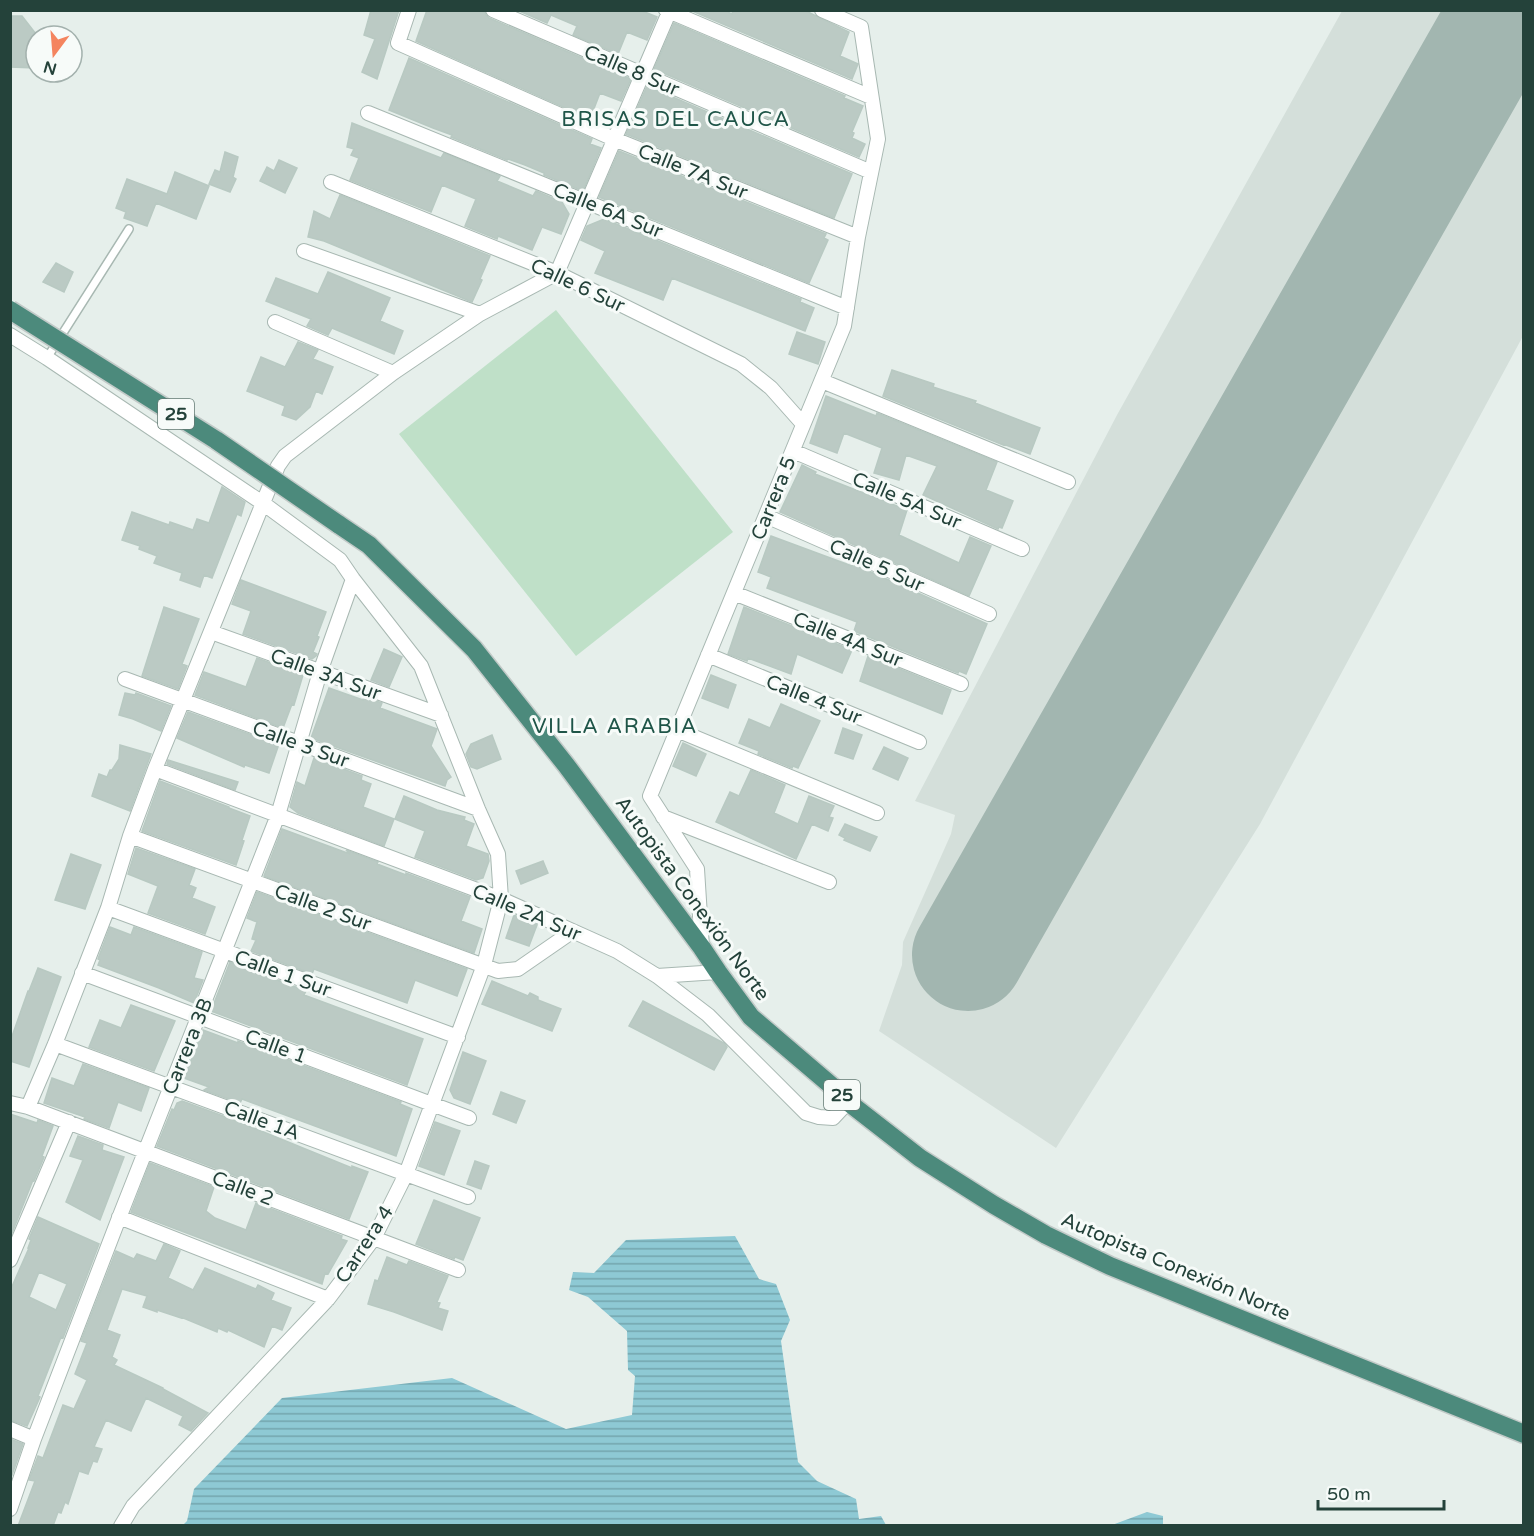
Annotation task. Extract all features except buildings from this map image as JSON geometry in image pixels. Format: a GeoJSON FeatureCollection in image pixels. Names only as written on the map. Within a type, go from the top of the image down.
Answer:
{"type":"FeatureCollection","features":[{"type":"Feature","properties":{"kind":"highway","name":"Autopista Conexión Norte"},"geometry":{"type":"LineString","coordinates":[[10,310],[216,440],[369,545],[474,649],[566,765],[751,1017],[848,1102],[920,1158],[1046,1235],[1110,1266],[1524,1434]]}},
{"type":"Feature","properties":{"kind":"street","name":"Calle 7A Sur"},"geometry":{"type":"LineString","coordinates":[[409,10],[399,43],[614,139],[858,237]]}},
{"type":"Feature","properties":{"kind":"street","name":"Calle 8 Sur"},"geometry":{"type":"LineString","coordinates":[[494,10],[871,172]]}},
{"type":"Feature","properties":{"kind":"street","name":"Carrera 5"},"geometry":{"type":"LineString","coordinates":[[702,948],[697,869],[650,796],[844,326],[858,237],[878,139],[861,27],[822,10]]}},
{"type":"Feature","properties":{"kind":"street"},"geometry":{"type":"LineString","coordinates":[[10,1103],[28,1107],[55,1044],[108,908],[154,769],[278,466],[285,456],[393,373],[480,314],[557,273],[668,11],[871,97]]}},
{"type":"Feature","properties":{"kind":"street","name":"Calle 6A Sur"},"geometry":{"type":"LineString","coordinates":[[368,113],[847,308]]}},
{"type":"Feature","properties":{"kind":"street","name":"Calle 6 Sur"},"geometry":{"type":"LineString","coordinates":[[331,182],[557,273],[741,364],[771,388],[803,424]]}},
{"type":"Feature","properties":{"kind":"street"},"geometry":{"type":"LineString","coordinates":[[304,252],[480,314]]}},
{"type":"Feature","properties":{"kind":"street"},"geometry":{"type":"LineString","coordinates":[[275,322],[393,373]]}},
{"type":"Feature","properties":{"kind":"street","name":"Carrera 4"},"geometry":{"type":"LineString","coordinates":[[10,335],[264,504],[340,560],[421,666],[498,854],[501,899],[484,965],[406,1174],[374,1238],[328,1299],[133,1506],[121,1526]]}},
{"type":"Feature","properties":{"kind":"street"},"geometry":{"type":"LineString","coordinates":[[822,381],[1068,482]]}},
{"type":"Feature","properties":{"kind":"street","name":"Calle 5A Sur"},"geometry":{"type":"LineString","coordinates":[[793,451],[1022,549]]}},
{"type":"Feature","properties":{"kind":"street","name":"Calle 5 Sur"},"geometry":{"type":"LineString","coordinates":[[766,516],[989,614]]}},
{"type":"Feature","properties":{"kind":"street","name":"Carrera 3B"},"geometry":{"type":"LineString","coordinates":[[10,1509],[34,1439],[119,1217],[278,815],[320,672],[353,579]]}},
{"type":"Feature","properties":{"kind":"street","name":"Calle 4A Sur"},"geometry":{"type":"LineString","coordinates":[[734,593],[962,684]]}},
{"type":"Feature","properties":{"kind":"street","name":"Calle 3A Sur"},"geometry":{"type":"LineString","coordinates":[[211,632],[441,715]]}},
{"type":"Feature","properties":{"kind":"street","name":"Calle 4 Sur"},"geometry":{"type":"LineString","coordinates":[[708,655],[919,742]]}},
{"type":"Feature","properties":{"kind":"street","name":"Calle 3 Sur"},"geometry":{"type":"LineString","coordinates":[[125,679],[478,809]]}},
{"type":"Feature","properties":{"kind":"street"},"geometry":{"type":"LineString","coordinates":[[677,730],[877,813]]}},
{"type":"Feature","properties":{"kind":"street","name":"Calle 2A Sur"},"geometry":{"type":"LineString","coordinates":[[154,769],[501,899],[617,951],[657,976],[708,1015],[806,1113],[833,1118],[848,1102]]}},
{"type":"Feature","properties":{"kind":"street"},"geometry":{"type":"LineString","coordinates":[[663,817],[829,882]]}},
{"type":"Feature","properties":{"kind":"street","name":"Calle 2 Sur"},"geometry":{"type":"LineString","coordinates":[[130,836],[498,970],[518,969],[573,931]]}},
{"type":"Feature","properties":{"kind":"street","name":"Calle 1 Sur"},"geometry":{"type":"LineString","coordinates":[[108,908],[458,1037]]}},
{"type":"Feature","properties":{"kind":"street"},"geometry":{"type":"LineString","coordinates":[[657,976],[718,972]]}},
{"type":"Feature","properties":{"kind":"street","name":"Calle 1"},"geometry":{"type":"LineString","coordinates":[[82,973],[469,1118]]}},
{"type":"Feature","properties":{"kind":"street","name":"Calle 1A"},"geometry":{"type":"LineString","coordinates":[[55,1044],[468,1197]]}},
{"type":"Feature","properties":{"kind":"street","name":"Calle 2"},"geometry":{"type":"LineString","coordinates":[[28,1107],[458,1270]]}},
{"type":"Feature","properties":{"kind":"street"},"geometry":{"type":"LineString","coordinates":[[10,1260],[69,1122]]}},
{"type":"Feature","properties":{"kind":"street"},"geometry":{"type":"LineString","coordinates":[[119,1217],[328,1299]]}},
{"type":"Feature","properties":{"kind":"street"},"geometry":{"type":"LineString","coordinates":[[10,1429],[34,1439]]}},
{"type":"Feature","properties":{"kind":"lane"},"geometry":{"type":"LineString","coordinates":[[47,358],[129,229]]}},
{"type":"Feature","properties":{"kind":"shaded area"},"geometry":{"type":"Polygon","coordinates":[[[1342,11],[1523,11],[1523,336],[1260,824],[1056,1148],[879,1031],[902,965],[903,942],[951,834],[955,815],[915,801],[1117,415],[1342,11]]]}},
{"type":"Feature","properties":{"kind":"green space"},"geometry":{"type":"Polygon","coordinates":[[[556,310],[733,532],[576,656],[399,434],[556,310]]]}},
{"type":"Feature","properties":{"kind":"water"},"geometry":{"type":"Polygon","coordinates":[[[735,1236],[759,1279],[776,1284],[790,1320],[781,1341],[798,1462],[817,1481],[856,1499],[859,1519],[881,1516],[886,1525],[183,1525],[187,1521],[194,1489],[282,1398],[452,1378],[566,1429],[632,1415],[635,1376],[628,1370],[627,1331],[588,1297],[569,1290],[573,1272],[594,1273],[626,1240],[735,1236]]]}},
{"type":"Feature","properties":{"kind":"water"},"geometry":{"type":"Polygon","coordinates":[[[1147,1512],[1163,1516],[1163,1525],[1112,1525],[1147,1512]]]}},
{"type":"Feature","properties":{"kind":"runway"},"geometry":{"type":"LineString","coordinates":[[968,955],[1506,10]]}},
{"type":"Feature","properties":{"kind":"district","name":"BRISAS DEL CAUCA"},"geometry":{"type":"Point","coordinates":[676,119]}},
{"type":"Feature","properties":{"kind":"district","name":"VILLA ARABIA"},"geometry":{"type":"Point","coordinates":[615,726]}}]}
